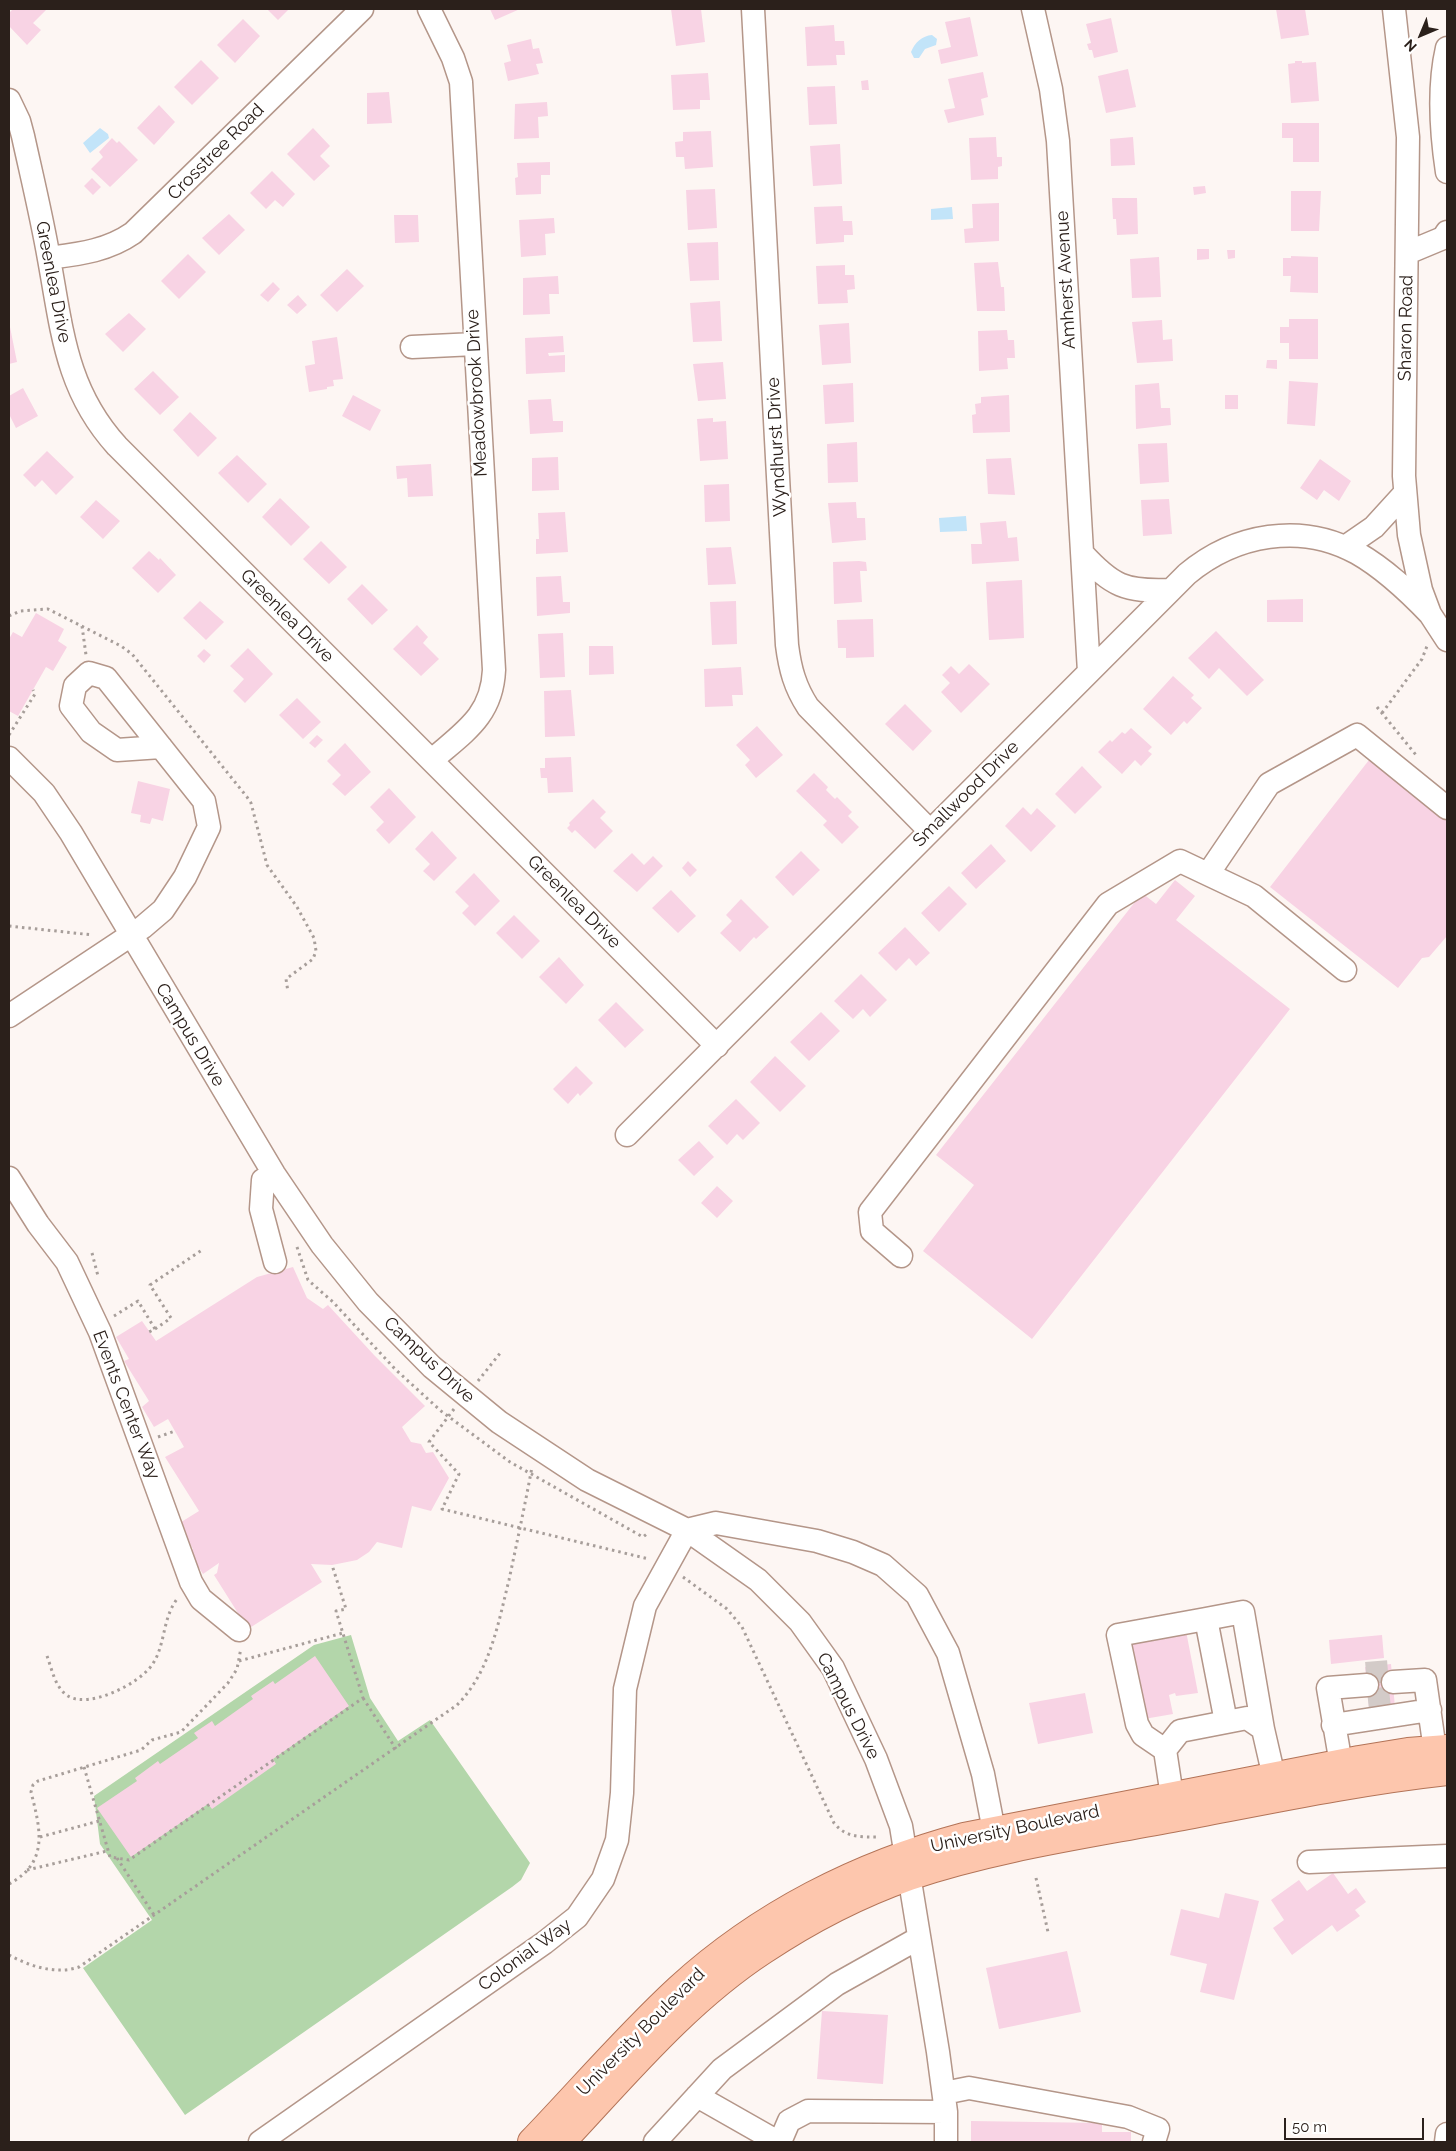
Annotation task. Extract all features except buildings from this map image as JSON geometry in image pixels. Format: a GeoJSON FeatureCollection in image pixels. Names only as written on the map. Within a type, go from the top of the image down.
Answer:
{"type":"FeatureCollection","features":[{"type":"Feature","properties":{"kind":"main road","name":"University Boulevard"},"geometry":{"type":"LineString","coordinates":[[561,2142],[671,2026],[726,1977],[793,1931],[867,1893],[942,1843],[1172,1796],[1408,1752],[1443,1757]]}},
{"type":"Feature","properties":{"kind":"main road","name":"University Boulevard"},"geometry":{"type":"LineString","coordinates":[[532,2142],[653,2014],[712,1961],[746,1935],[813,1895],[851,1877],[908,1866],[956,1862],[1008,1850],[1354,1784],[1443,1757]]}},
{"type":"Feature","properties":{"kind":"street","name":"Crosstree Road"},"geometry":{"type":"LineString","coordinates":[[49,258],[93,252],[109,247],[133,233],[362,9]]}},
{"type":"Feature","properties":{"kind":"street","name":"Meadowbrook Drive"},"geometry":{"type":"LineString","coordinates":[[429,9],[453,58],[461,82],[494,684],[487,705],[481,715],[432,760]]}},
{"type":"Feature","properties":{"kind":"street","name":"Wyndhurst Drive"},"geometry":{"type":"LineString","coordinates":[[753,9],[787,646],[790,671],[797,690],[808,707],[930,831]]}},
{"type":"Feature","properties":{"kind":"street","name":"Amherst Avenue"},"geometry":{"type":"LineString","coordinates":[[1033,9],[1051,89],[1058,141],[1089,672]]}},
{"type":"Feature","properties":{"kind":"street","name":"Sharon Road"},"geometry":{"type":"LineString","coordinates":[[1394,9],[1408,136],[1405,493],[1412,557],[1421,590],[1430,614],[1447,640]]}},
{"type":"Feature","properties":{"kind":"street"},"geometry":{"type":"LineString","coordinates":[[1447,48],[1443,66],[1442,121],[1443,147],[1447,172]]}},
{"type":"Feature","properties":{"kind":"street","name":"Greenlea Drive"},"geometry":{"type":"LineString","coordinates":[[9,100],[19,121],[49,258],[66,349],[81,394],[99,425],[131,460],[717,1046]]}},
{"type":"Feature","properties":{"kind":"street"},"geometry":{"type":"LineString","coordinates":[[1407,253],[1444,238],[1447,232]]}},
{"type":"Feature","properties":{"kind":"street"},"geometry":{"type":"LineString","coordinates":[[412,347],[475,344]]}},
{"type":"Feature","properties":{"kind":"street"},"geometry":{"type":"LineString","coordinates":[[1345,547],[1370,530],[1392,510],[1405,493]]}},
{"type":"Feature","properties":{"kind":"street","name":"Smallwood Drive"},"geometry":{"type":"LineString","coordinates":[[627,1135],[1170,590],[1201,562],[1217,552],[1256,538],[1270,535],[1303,536],[1345,547],[1369,560],[1390,576],[1430,614]]}},
{"type":"Feature","properties":{"kind":"street"},"geometry":{"type":"LineString","coordinates":[[1082,553],[1097,570],[1121,586],[1148,591],[1170,590]]}},
{"type":"Feature","properties":{"kind":"street"},"geometry":{"type":"LineString","coordinates":[[9,1016],[163,910],[185,878],[209,827],[204,801],[161,747],[106,678],[89,673],[75,686],[71,706],[91,732],[117,750],[161,747]]}},
{"type":"Feature","properties":{"kind":"street"},"geometry":{"type":"LineString","coordinates":[[1208,874],[1269,784],[1357,735],[1447,808]]}},
{"type":"Feature","properties":{"kind":"street","name":"Campus Drive"},"geometry":{"type":"LineString","coordinates":[[9,758],[22,769],[50,801],[71,833],[274,1174],[322,1245],[362,1295],[432,1367],[484,1410],[530,1444],[587,1480],[686,1530],[758,1580],[800,1622],[833,1668],[876,1759],[901,1826],[945,2102],[946,2142]]}},
{"type":"Feature","properties":{"kind":"street"},"geometry":{"type":"LineString","coordinates":[[901,1256],[872,1231],[870,1212],[1108,904],[1180,861],[1254,896],[1345,970]]}},
{"type":"Feature","properties":{"kind":"street"},"geometry":{"type":"LineString","coordinates":[[274,1174],[263,1180],[262,1209],[275,1262]]}},
{"type":"Feature","properties":{"kind":"street","name":"Events Center Way"},"geometry":{"type":"LineString","coordinates":[[9,1178],[38,1224],[67,1262],[100,1332],[191,1582],[201,1599],[239,1630]]}},
{"type":"Feature","properties":{"kind":"street"},"geometry":{"type":"LineString","coordinates":[[686,1530],[716,1523],[817,1541],[853,1552],[883,1565],[916,1595],[948,1653],[983,1774],[994,1831]]}},
{"type":"Feature","properties":{"kind":"street","name":"Colonial Way"},"geometry":{"type":"LineString","coordinates":[[260,2142],[577,1918],[603,1879],[616,1840],[622,1793],[625,1689],[645,1606],[686,1530]]}},
{"type":"Feature","properties":{"kind":"street"},"geometry":{"type":"LineString","coordinates":[[1172,1796],[1164,1750],[1142,1735],[1137,1724],[1118,1635],[1244,1612],[1263,1729],[1274,1777]]}},
{"type":"Feature","properties":{"kind":"street"},"geometry":{"type":"LineString","coordinates":[[1206,1619],[1226,1722]]}},
{"type":"Feature","properties":{"kind":"street"},"geometry":{"type":"LineString","coordinates":[[1397,1683],[1425,1680],[1430,1710],[1443,1757]]}},
{"type":"Feature","properties":{"kind":"street"},"geometry":{"type":"LineString","coordinates":[[1340,1764],[1328,1688],[1362,1686]]}},
{"type":"Feature","properties":{"kind":"street"},"geometry":{"type":"LineString","coordinates":[[1333,1725],[1430,1710]]}},
{"type":"Feature","properties":{"kind":"street"},"geometry":{"type":"LineString","coordinates":[[1164,1750],[1180,1731],[1247,1718],[1263,1729]]}},
{"type":"Feature","properties":{"kind":"street"},"geometry":{"type":"LineString","coordinates":[[1309,1862],[1447,1856]]}},
{"type":"Feature","properties":{"kind":"street"},"geometry":{"type":"LineString","coordinates":[[661,2141],[697,2096],[722,2070],[837,1984],[919,1938]]}},
{"type":"Feature","properties":{"kind":"street"},"geometry":{"type":"LineString","coordinates":[[697,2096],[779,2142],[789,2120],[808,2110],[945,2102],[969,2088],[1128,2117],[1158,2129],[1154,2142]]}},
{"type":"Feature","properties":{"kind":"street"},"geometry":{"type":"LineString","coordinates":[[1446,2142],[1447,2134]]}},
{"type":"Feature","properties":{"kind":"path"},"geometry":{"type":"LineString","coordinates":[[82,626],[89,673]]}},
{"type":"Feature","properties":{"kind":"path"},"geometry":{"type":"LineString","coordinates":[[1382,714],[1422,659]]}},
{"type":"Feature","properties":{"kind":"path"},"geometry":{"type":"LineString","coordinates":[[9,735],[35,694],[32,690]]}},
{"type":"Feature","properties":{"kind":"path"},"geometry":{"type":"LineString","coordinates":[[1377,707],[1418,757]]}},
{"type":"Feature","properties":{"kind":"path"},"geometry":{"type":"LineString","coordinates":[[9,926],[101,936]]}},
{"type":"Feature","properties":{"kind":"path"},"geometry":{"type":"LineString","coordinates":[[150,1332],[171,1318],[150,1285],[202,1250]]}},
{"type":"Feature","properties":{"kind":"path"},"geometry":{"type":"LineString","coordinates":[[109,1319],[138,1301],[155,1329]]}},
{"type":"Feature","properties":{"kind":"path"},"geometry":{"type":"LineString","coordinates":[[474,1386],[501,1352]]}},
{"type":"Feature","properties":{"kind":"path"},"geometry":{"type":"LineString","coordinates":[[9,1955],[22,1962],[45,1968],[69,1971],[79,1968],[438,1720],[468,1695],[488,1657],[496,1636],[521,1528],[533,1461]]}},
{"type":"Feature","properties":{"kind":"path"},"geometry":{"type":"LineString","coordinates":[[332,1565],[346,1609],[336,1611],[363,1698],[396,1749]]}},
{"type":"Feature","properties":{"kind":"path"},"geometry":{"type":"LineString","coordinates":[[48,1656],[60,1689],[66,1695],[75,1699],[85,1700],[129,1686],[142,1677],[152,1665],[159,1653],[172,1605],[191,1582]]}},
{"type":"Feature","properties":{"kind":"path"},"geometry":{"type":"LineString","coordinates":[[9,1884],[26,1870],[36,1854],[40,1837],[31,1792],[33,1785],[38,1781],[141,1750],[152,1740],[181,1732],[228,1683],[239,1661],[242,1639],[239,1630]]}},
{"type":"Feature","properties":{"kind":"path"},"geometry":{"type":"LineString","coordinates":[[239,1661],[343,1633]]}},
{"type":"Feature","properties":{"kind":"path"},"geometry":{"type":"LineString","coordinates":[[84,1767],[110,1858],[129,1860],[363,1698]]}},
{"type":"Feature","properties":{"kind":"path"},"geometry":{"type":"LineString","coordinates":[[40,1837],[99,1821]]}},
{"type":"Feature","properties":{"kind":"path"},"geometry":{"type":"LineString","coordinates":[[26,1870],[107,1851]]}},
{"type":"Feature","properties":{"kind":"path"},"geometry":{"type":"LineString","coordinates":[[117,1858],[154,1915]]}},
{"type":"Feature","properties":{"kind":"path"},"geometry":{"type":"LineString","coordinates":[[1036,1878],[1048,1932]]}},
{"type":"Feature","properties":{"kind":"green space"},"geometry":{"type":"Polygon","coordinates":[[[351,1635],[370,1698],[398,1741],[430,1720],[530,1863],[521,1880],[512,1887],[185,2115],[83,1968],[152,1920],[100,1844],[94,1796],[314,1645],[351,1635]]]}},
{"type":"Feature","properties":{"kind":"water"},"geometry":{"type":"Polygon","coordinates":[[[932,35],[937,39],[936,45],[925,49],[919,58],[914,58],[911,52],[915,45],[922,38],[932,35]]]}},
{"type":"Feature","properties":{"kind":"water"},"geometry":{"type":"Polygon","coordinates":[[[100,128],[108,134],[109,138],[90,153],[83,143],[100,128]]]}},
{"type":"Feature","properties":{"kind":"water"},"geometry":{"type":"Polygon","coordinates":[[[952,207],[953,219],[931,220],[931,209],[952,207]]]}},
{"type":"Feature","properties":{"kind":"water"},"geometry":{"type":"Polygon","coordinates":[[[966,516],[967,531],[940,532],[939,518],[966,516]]]}},
{"type":"Feature","properties":{"kind":"tunnel"},"geometry":{"type":"LineString","coordinates":[[1366,1673],[1391,1671]]}},
{"type":"Feature","properties":{"kind":"tunnel"},"geometry":{"type":"LineString","coordinates":[[1368,1700],[1394,1697]]}}]}
